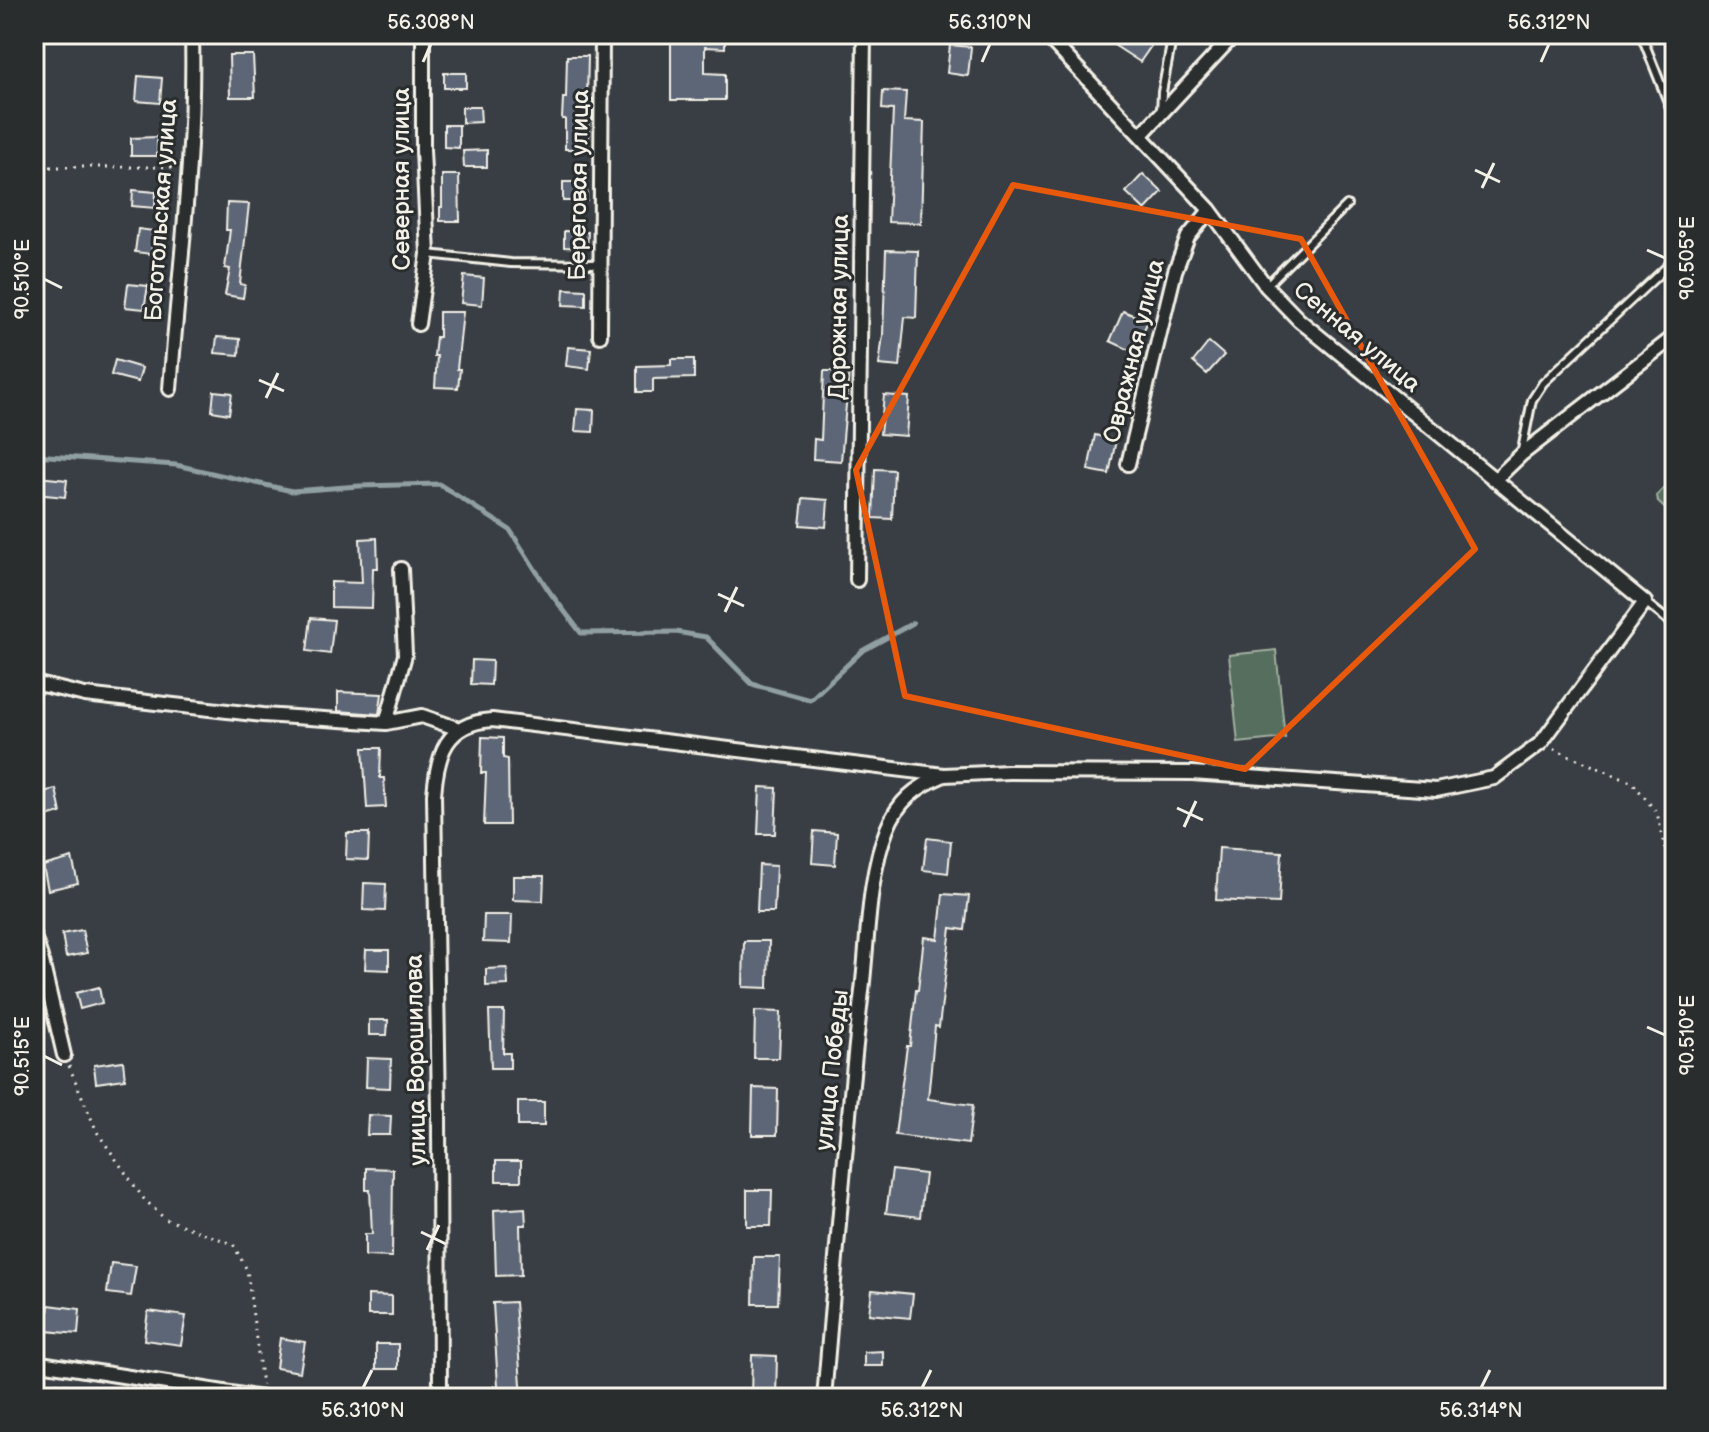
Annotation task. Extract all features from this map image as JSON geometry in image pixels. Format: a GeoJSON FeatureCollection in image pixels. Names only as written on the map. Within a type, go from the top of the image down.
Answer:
{"type":"FeatureCollection","features":[{"type":"Feature","properties":{"kind":"street","name":"Боготольская улица"},"geometry":{"type":"LineString","coordinates":[[170,389],[187,167],[192,34]]}},
{"type":"Feature","properties":{"kind":"street","name":"Северная улица"},"geometry":{"type":"LineString","coordinates":[[418,324],[428,254],[423,150],[423,34]]}},
{"type":"Feature","properties":{"kind":"street","name":"Береговая улица"},"geometry":{"type":"LineString","coordinates":[[600,336],[598,264],[602,34]]}},
{"type":"Feature","properties":{"kind":"street","name":"Дорожная улица"},"geometry":{"type":"LineString","coordinates":[[857,580],[864,34]]}},
{"type":"Feature","properties":{"kind":"street","name":"Сенная улица"},"geometry":{"type":"LineString","coordinates":[[1045,34],[1210,210],[1266,286],[1299,320],[1645,602]]}},
{"type":"Feature","properties":{"kind":"street"},"geometry":{"type":"LineString","coordinates":[[1141,135],[1235,34]]}},
{"type":"Feature","properties":{"kind":"street","name":"Овражная улица"},"geometry":{"type":"LineString","coordinates":[[1128,464],[1175,271],[1188,237],[1210,210]]}},
{"type":"Feature","properties":{"kind":"street"},"geometry":{"type":"LineString","coordinates":[[1495,480],[1522,454],[1675,336]]}},
{"type":"Feature","properties":{"kind":"street"},"geometry":{"type":"LineString","coordinates":[[386,723],[405,655],[401,569]]}},
{"type":"Feature","properties":{"kind":"street"},"geometry":{"type":"LineString","coordinates":[[34,683],[85,695],[263,715],[386,723],[422,716],[459,729],[468,724],[492,720],[944,775],[1192,773],[1436,790],[1494,778],[1541,743],[1645,602]]}},
{"type":"Feature","properties":{"kind":"street","name":"улица Ворошилова"},"geometry":{"type":"LineString","coordinates":[[440,1398],[434,795],[439,760],[450,738],[459,729]]}},
{"type":"Feature","properties":{"kind":"street","name":"улица Победы"},"geometry":{"type":"LineString","coordinates":[[824,1398],[857,1033],[881,851],[887,829],[908,794],[921,784],[944,775]]}},
{"type":"Feature","properties":{"kind":"street"},"geometry":{"type":"LineString","coordinates":[[34,936],[64,1055]]}},
{"type":"Feature","properties":{"kind":"street"},"geometry":{"type":"LineString","coordinates":[[34,1362],[263,1398]]}},
{"type":"Feature","properties":{"kind":"lane"},"geometry":{"type":"LineString","coordinates":[[1161,112],[1173,34]]}},
{"type":"Feature","properties":{"kind":"lane"},"geometry":{"type":"LineString","coordinates":[[1641,34],[1675,120]]}},
{"type":"Feature","properties":{"kind":"lane"},"geometry":{"type":"LineString","coordinates":[[1266,286],[1347,205]]}},
{"type":"Feature","properties":{"kind":"lane"},"geometry":{"type":"LineString","coordinates":[[428,254],[511,263],[598,264]]}},
{"type":"Feature","properties":{"kind":"lane"},"geometry":{"type":"LineString","coordinates":[[1522,454],[1532,400],[1537,390],[1675,259]]}},
{"type":"Feature","properties":{"kind":"lane"},"geometry":{"type":"LineString","coordinates":[[1645,602],[1675,626]]}},
{"type":"Feature","properties":{"kind":"path"},"geometry":{"type":"LineString","coordinates":[[34,167],[187,167]]}},
{"type":"Feature","properties":{"kind":"path"},"geometry":{"type":"LineString","coordinates":[[1541,743],[1633,783],[1657,813],[1674,884],[1672,936],[1675,1010]]}},
{"type":"Feature","properties":{"kind":"path"},"geometry":{"type":"LineString","coordinates":[[64,1055],[97,1132],[143,1198],[165,1219],[233,1244],[247,1270],[263,1398]]}},
{"type":"Feature","properties":{"kind":"highlighted area"},"geometry":{"type":"Polygon","coordinates":[[[1013,185],[1301,239],[1475,549],[1245,769],[905,696],[856,470],[1013,185]]]}},
{"type":"Feature","properties":{"kind":"green space"},"geometry":{"type":"Polygon","coordinates":[[[1675,477],[1675,518],[1658,502],[1657,495],[1675,477]]]}},
{"type":"Feature","properties":{"kind":"green space"},"geometry":{"type":"Polygon","coordinates":[[[1276,650],[1285,738],[1238,743],[1229,655],[1276,650]]]}},
{"type":"Feature","properties":{"kind":"building"},"geometry":{"type":"Polygon","coordinates":[[[671,34],[725,34],[725,48],[705,47],[705,73],[725,74],[725,100],[671,100],[671,34]]]}},
{"type":"Feature","properties":{"kind":"building"},"geometry":{"type":"Polygon","coordinates":[[[1097,34],[1132,34],[1151,46],[1140,62],[1097,34]]]}},
{"type":"Feature","properties":{"kind":"building"},"geometry":{"type":"Polygon","coordinates":[[[950,45],[971,47],[968,76],[947,73],[950,45]]]}},
{"type":"Feature","properties":{"kind":"building"},"geometry":{"type":"Polygon","coordinates":[[[229,55],[253,55],[255,97],[230,97],[229,55]]]}},
{"type":"Feature","properties":{"kind":"building"},"geometry":{"type":"Polygon","coordinates":[[[567,56],[588,56],[587,99],[593,99],[589,149],[565,149],[565,119],[562,119],[567,56]]]}},
{"type":"Feature","properties":{"kind":"building"},"geometry":{"type":"Polygon","coordinates":[[[444,73],[466,73],[466,88],[444,88],[444,73]]]}},
{"type":"Feature","properties":{"kind":"building"},"geometry":{"type":"Polygon","coordinates":[[[138,76],[162,78],[160,103],[136,101],[138,76]]]}},
{"type":"Feature","properties":{"kind":"building"},"geometry":{"type":"Polygon","coordinates":[[[883,91],[906,92],[904,121],[924,122],[921,223],[888,222],[893,110],[882,109],[883,91]]]}},
{"type":"Feature","properties":{"kind":"building"},"geometry":{"type":"Polygon","coordinates":[[[462,107],[480,107],[481,122],[462,123],[462,107]]]}},
{"type":"Feature","properties":{"kind":"building"},"geometry":{"type":"Polygon","coordinates":[[[444,125],[459,125],[459,148],[444,147],[444,125]]]}},
{"type":"Feature","properties":{"kind":"building"},"geometry":{"type":"Polygon","coordinates":[[[157,137],[157,156],[131,156],[131,138],[157,137]]]}},
{"type":"Feature","properties":{"kind":"building"},"geometry":{"type":"Polygon","coordinates":[[[487,150],[487,167],[464,167],[463,151],[487,150]]]}},
{"type":"Feature","properties":{"kind":"building"},"geometry":{"type":"Polygon","coordinates":[[[1143,174],[1162,192],[1145,210],[1126,192],[1143,174]]]}},
{"type":"Feature","properties":{"kind":"building"},"geometry":{"type":"Polygon","coordinates":[[[442,175],[459,175],[460,221],[440,221],[442,175]]]}},
{"type":"Feature","properties":{"kind":"building"},"geometry":{"type":"Polygon","coordinates":[[[563,182],[587,182],[587,201],[563,201],[563,182]]]}},
{"type":"Feature","properties":{"kind":"building"},"geometry":{"type":"Polygon","coordinates":[[[133,190],[156,192],[155,208],[132,206],[133,190]]]}},
{"type":"Feature","properties":{"kind":"building"},"geometry":{"type":"Polygon","coordinates":[[[227,203],[249,204],[240,284],[245,285],[243,298],[225,295],[230,269],[225,268],[230,230],[226,230],[227,203]]]}},
{"type":"Feature","properties":{"kind":"building"},"geometry":{"type":"Polygon","coordinates":[[[138,229],[154,231],[151,254],[135,252],[138,229]]]}},
{"type":"Feature","properties":{"kind":"building"},"geometry":{"type":"Polygon","coordinates":[[[564,231],[588,232],[587,248],[564,247],[564,231]]]}},
{"type":"Feature","properties":{"kind":"building"},"geometry":{"type":"Polygon","coordinates":[[[886,250],[918,251],[916,318],[905,317],[900,367],[879,365],[886,250]]]}},
{"type":"Feature","properties":{"kind":"building"},"geometry":{"type":"Polygon","coordinates":[[[464,276],[484,278],[482,305],[461,303],[464,276]]]}},
{"type":"Feature","properties":{"kind":"building"},"geometry":{"type":"Polygon","coordinates":[[[128,284],[148,286],[144,309],[125,307],[128,284]]]}},
{"type":"Feature","properties":{"kind":"building"},"geometry":{"type":"Polygon","coordinates":[[[564,289],[586,290],[586,306],[563,305],[564,289]]]}},
{"type":"Feature","properties":{"kind":"building"},"geometry":{"type":"Polygon","coordinates":[[[1123,311],[1148,321],[1134,352],[1110,341],[1123,311]]]}},
{"type":"Feature","properties":{"kind":"building"},"geometry":{"type":"Polygon","coordinates":[[[439,312],[463,312],[458,388],[435,387],[437,356],[434,356],[436,337],[439,337],[439,312]]]}},
{"type":"Feature","properties":{"kind":"building"},"geometry":{"type":"Polygon","coordinates":[[[217,337],[240,339],[239,355],[215,353],[217,337]]]}},
{"type":"Feature","properties":{"kind":"building"},"geometry":{"type":"Polygon","coordinates":[[[1209,342],[1224,355],[1207,374],[1193,362],[1209,342]]]}},
{"type":"Feature","properties":{"kind":"building"},"geometry":{"type":"Polygon","coordinates":[[[568,347],[591,349],[589,369],[566,366],[568,347]]]}},
{"type":"Feature","properties":{"kind":"building"},"geometry":{"type":"Polygon","coordinates":[[[671,359],[694,359],[694,378],[653,379],[653,392],[637,392],[637,366],[671,365],[671,359]]]}},
{"type":"Feature","properties":{"kind":"building"},"geometry":{"type":"Polygon","coordinates":[[[115,360],[142,368],[138,382],[111,375],[115,360]]]}},
{"type":"Feature","properties":{"kind":"building"},"geometry":{"type":"Polygon","coordinates":[[[824,371],[849,371],[841,461],[813,459],[814,439],[821,440],[824,371]]]}},
{"type":"Feature","properties":{"kind":"building"},"geometry":{"type":"Polygon","coordinates":[[[214,391],[232,393],[229,414],[212,411],[214,391]]]}},
{"type":"Feature","properties":{"kind":"building"},"geometry":{"type":"Polygon","coordinates":[[[884,395],[909,397],[906,436],[880,434],[884,395]]]}},
{"type":"Feature","properties":{"kind":"building"},"geometry":{"type":"Polygon","coordinates":[[[577,409],[594,410],[593,432],[575,431],[577,409]]]}},
{"type":"Feature","properties":{"kind":"building"},"geometry":{"type":"Polygon","coordinates":[[[1095,435],[1116,440],[1109,474],[1088,470],[1095,435]]]}},
{"type":"Feature","properties":{"kind":"building"},"geometry":{"type":"Polygon","coordinates":[[[875,469],[894,470],[892,519],[873,518],[875,469]]]}},
{"type":"Feature","properties":{"kind":"building"},"geometry":{"type":"Polygon","coordinates":[[[37,477],[67,480],[65,497],[35,494],[37,477]]]}},
{"type":"Feature","properties":{"kind":"building"},"geometry":{"type":"Polygon","coordinates":[[[803,498],[828,500],[826,527],[800,525],[803,498]]]}},
{"type":"Feature","properties":{"kind":"building"},"geometry":{"type":"Polygon","coordinates":[[[377,538],[378,568],[373,568],[372,608],[331,607],[331,582],[362,583],[360,539],[377,538]]]}},
{"type":"Feature","properties":{"kind":"building"},"geometry":{"type":"Polygon","coordinates":[[[311,618],[334,620],[330,654],[307,651],[311,618]]]}},
{"type":"Feature","properties":{"kind":"building"},"geometry":{"type":"Polygon","coordinates":[[[472,660],[492,661],[491,685],[471,684],[472,660]]]}},
{"type":"Feature","properties":{"kind":"building"},"geometry":{"type":"Polygon","coordinates":[[[338,692],[382,694],[379,714],[338,711],[338,692]]]}},
{"type":"Feature","properties":{"kind":"building"},"geometry":{"type":"Polygon","coordinates":[[[482,737],[503,738],[503,758],[508,759],[509,825],[484,825],[486,773],[481,773],[482,737]]]}},
{"type":"Feature","properties":{"kind":"building"},"geometry":{"type":"Polygon","coordinates":[[[363,748],[381,748],[380,778],[384,778],[386,807],[367,808],[363,748]]]}},
{"type":"Feature","properties":{"kind":"building"},"geometry":{"type":"Polygon","coordinates":[[[760,787],[777,788],[775,834],[758,834],[760,787]]]}},
{"type":"Feature","properties":{"kind":"building"},"geometry":{"type":"Polygon","coordinates":[[[56,789],[61,813],[34,820],[34,794],[56,789]]]}},
{"type":"Feature","properties":{"kind":"building"},"geometry":{"type":"Polygon","coordinates":[[[814,831],[837,833],[835,865],[812,863],[814,831]]]}},
{"type":"Feature","properties":{"kind":"building"},"geometry":{"type":"Polygon","coordinates":[[[347,833],[369,833],[368,860],[346,859],[347,833]]]}},
{"type":"Feature","properties":{"kind":"building"},"geometry":{"type":"Polygon","coordinates":[[[927,838],[951,841],[948,873],[923,870],[927,838]]]}},
{"type":"Feature","properties":{"kind":"building"},"geometry":{"type":"Polygon","coordinates":[[[1219,848],[1282,852],[1279,903],[1216,900],[1219,848]]]}},
{"type":"Feature","properties":{"kind":"building"},"geometry":{"type":"Polygon","coordinates":[[[72,858],[78,883],[48,890],[43,866],[72,858]]]}},
{"type":"Feature","properties":{"kind":"building"},"geometry":{"type":"Polygon","coordinates":[[[759,865],[776,866],[774,912],[757,912],[759,865]]]}},
{"type":"Feature","properties":{"kind":"building"},"geometry":{"type":"Polygon","coordinates":[[[513,876],[544,876],[543,901],[513,900],[513,876]]]}},
{"type":"Feature","properties":{"kind":"building"},"geometry":{"type":"Polygon","coordinates":[[[364,883],[386,884],[385,911],[363,910],[364,883]]]}},
{"type":"Feature","properties":{"kind":"building"},"geometry":{"type":"Polygon","coordinates":[[[943,894],[969,896],[965,930],[951,928],[939,1027],[935,1026],[928,1099],[973,1105],[968,1144],[895,1135],[924,937],[938,939],[943,894]]]}},
{"type":"Feature","properties":{"kind":"building"},"geometry":{"type":"Polygon","coordinates":[[[484,915],[512,915],[511,943],[483,942],[484,915]]]}},
{"type":"Feature","properties":{"kind":"building"},"geometry":{"type":"Polygon","coordinates":[[[82,930],[87,953],[66,957],[62,934],[82,930]]]}},
{"type":"Feature","properties":{"kind":"building"},"geometry":{"type":"Polygon","coordinates":[[[744,941],[769,941],[768,988],[743,987],[744,941]]]}},
{"type":"Feature","properties":{"kind":"building"},"geometry":{"type":"Polygon","coordinates":[[[366,950],[389,950],[389,970],[365,969],[366,950]]]}},
{"type":"Feature","properties":{"kind":"building"},"geometry":{"type":"Polygon","coordinates":[[[507,968],[508,985],[486,986],[486,969],[507,968]]]}},
{"type":"Feature","properties":{"kind":"building"},"geometry":{"type":"Polygon","coordinates":[[[99,987],[102,1003],[80,1009],[76,993],[99,987]]]}},
{"type":"Feature","properties":{"kind":"building"},"geometry":{"type":"Polygon","coordinates":[[[489,1011],[504,1011],[503,1053],[510,1053],[510,1068],[491,1068],[489,1011]]]}},
{"type":"Feature","properties":{"kind":"building"},"geometry":{"type":"Polygon","coordinates":[[[755,1011],[781,1012],[779,1058],[754,1058],[755,1011]]]}},
{"type":"Feature","properties":{"kind":"building"},"geometry":{"type":"Polygon","coordinates":[[[369,1020],[388,1020],[387,1035],[369,1035],[369,1020]]]}},
{"type":"Feature","properties":{"kind":"building"},"geometry":{"type":"Polygon","coordinates":[[[367,1058],[391,1059],[390,1088],[366,1087],[367,1058]]]}},
{"type":"Feature","properties":{"kind":"building"},"geometry":{"type":"Polygon","coordinates":[[[123,1061],[125,1079],[96,1083],[94,1065],[123,1061]]]}},
{"type":"Feature","properties":{"kind":"building"},"geometry":{"type":"Polygon","coordinates":[[[753,1088],[778,1089],[777,1135],[752,1135],[753,1088]]]}},
{"type":"Feature","properties":{"kind":"building"},"geometry":{"type":"Polygon","coordinates":[[[518,1102],[544,1102],[544,1126],[518,1126],[518,1102]]]}},
{"type":"Feature","properties":{"kind":"building"},"geometry":{"type":"Polygon","coordinates":[[[368,1115],[391,1116],[390,1135],[367,1135],[368,1115]]]}},
{"type":"Feature","properties":{"kind":"building"},"geometry":{"type":"Polygon","coordinates":[[[496,1161],[521,1161],[521,1181],[496,1181],[496,1161]]]}},
{"type":"Feature","properties":{"kind":"building"},"geometry":{"type":"Polygon","coordinates":[[[366,1168],[393,1169],[392,1257],[365,1256],[365,1234],[372,1234],[366,1168]]]}},
{"type":"Feature","properties":{"kind":"building"},"geometry":{"type":"Polygon","coordinates":[[[892,1170],[925,1174],[920,1217],[886,1213],[892,1170]]]}},
{"type":"Feature","properties":{"kind":"building"},"geometry":{"type":"Polygon","coordinates":[[[747,1190],[772,1190],[771,1226],[747,1226],[747,1190]]]}},
{"type":"Feature","properties":{"kind":"building"},"geometry":{"type":"Polygon","coordinates":[[[525,1208],[526,1225],[520,1225],[521,1275],[496,1276],[494,1210],[525,1208]]]}},
{"type":"Feature","properties":{"kind":"building"},"geometry":{"type":"Polygon","coordinates":[[[754,1257],[780,1257],[778,1304],[753,1304],[754,1257]]]}},
{"type":"Feature","properties":{"kind":"building"},"geometry":{"type":"Polygon","coordinates":[[[111,1263],[136,1266],[131,1296],[107,1293],[111,1263]]]}},
{"type":"Feature","properties":{"kind":"building"},"geometry":{"type":"Polygon","coordinates":[[[872,1290],[913,1294],[910,1318],[869,1314],[872,1290]]]}},
{"type":"Feature","properties":{"kind":"building"},"geometry":{"type":"Polygon","coordinates":[[[368,1295],[392,1296],[392,1315],[368,1315],[368,1295]]]}},
{"type":"Feature","properties":{"kind":"building"},"geometry":{"type":"Polygon","coordinates":[[[515,1302],[522,1398],[494,1398],[494,1386],[498,1386],[493,1303],[515,1302]]]}},
{"type":"Feature","properties":{"kind":"building"},"geometry":{"type":"Polygon","coordinates":[[[49,1305],[80,1309],[78,1334],[46,1331],[49,1305]]]}},
{"type":"Feature","properties":{"kind":"building"},"geometry":{"type":"Polygon","coordinates":[[[148,1311],[186,1316],[181,1345],[144,1340],[148,1311]]]}},
{"type":"Feature","properties":{"kind":"building"},"geometry":{"type":"Polygon","coordinates":[[[280,1338],[305,1342],[300,1372],[276,1368],[280,1338]]]}},
{"type":"Feature","properties":{"kind":"building"},"geometry":{"type":"Polygon","coordinates":[[[376,1344],[398,1344],[398,1369],[376,1369],[376,1344]]]}},
{"type":"Feature","properties":{"kind":"building"},"geometry":{"type":"Polygon","coordinates":[[[883,1351],[883,1366],[864,1366],[864,1352],[883,1351]]]}},
{"type":"Feature","properties":{"kind":"building"},"geometry":{"type":"Polygon","coordinates":[[[752,1355],[777,1356],[776,1398],[751,1398],[752,1355]]]}},
{"type":"Feature","properties":{"kind":"building"},"geometry":{"type":"Polygon","coordinates":[[[55,1383],[71,1385],[69,1398],[54,1398],[55,1383]]]}},
{"type":"Feature","properties":{"kind":"waterway"},"geometry":{"type":"LineString","coordinates":[[34,455],[176,465],[292,491],[439,484],[510,530],[549,591],[581,633],[676,632],[706,637],[752,684],[810,700],[862,651],[913,623]]}}]}
